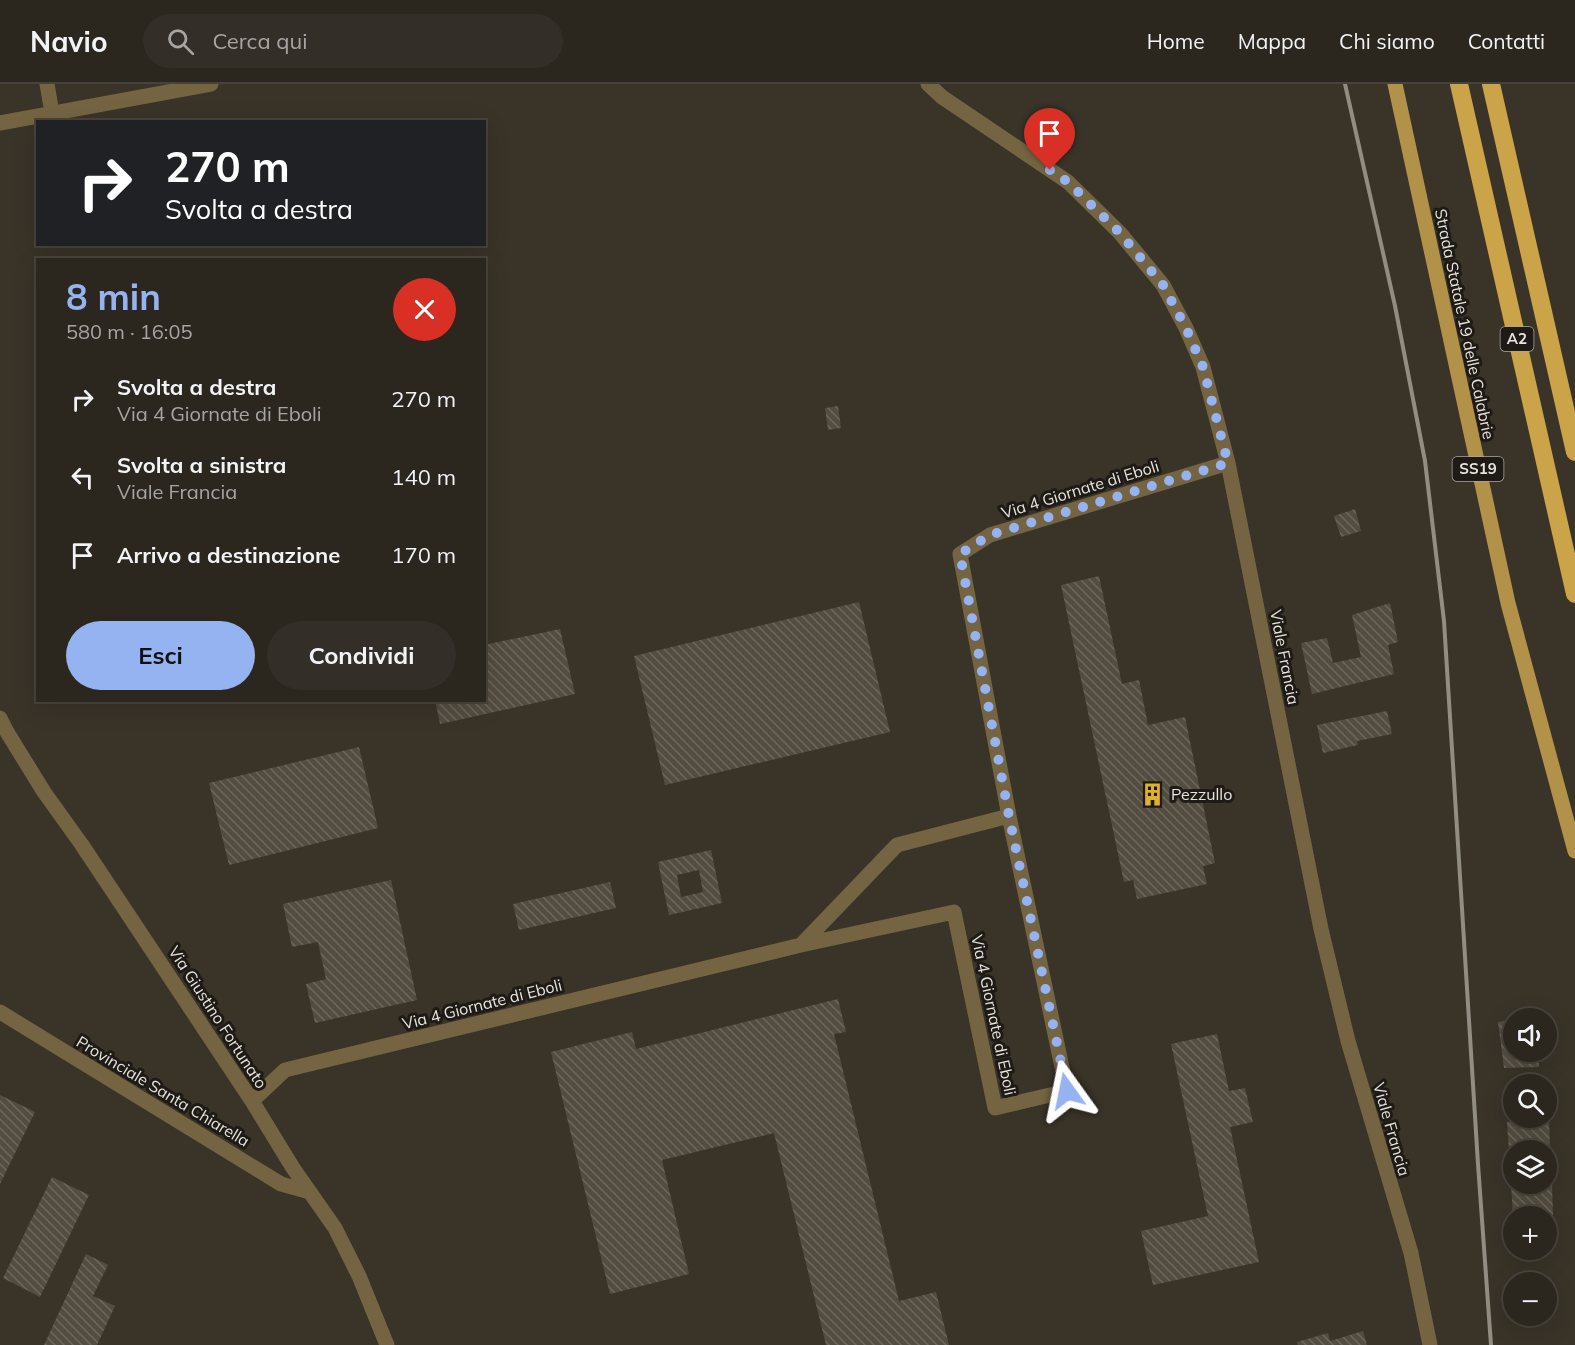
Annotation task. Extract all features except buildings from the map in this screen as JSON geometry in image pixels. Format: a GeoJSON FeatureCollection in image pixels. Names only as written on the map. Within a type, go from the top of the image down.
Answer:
{"type":"FeatureCollection","features":[{"type":"Feature","properties":{"kind":"highway","name":"A2"},"geometry":{"type":"LineString","coordinates":[[1459,84],[1575,594]]}},
{"type":"Feature","properties":{"kind":"highway","name":"A2"},"geometry":{"type":"LineString","coordinates":[[1491,84],[1575,452]]}},
{"type":"Feature","properties":{"kind":"main road","name":"Strada Statale 19 delle Calabrie"},"geometry":{"type":"LineString","coordinates":[[1395,84],[1508,603],[1575,851]]}},
{"type":"Feature","properties":{"kind":"street"},"geometry":{"type":"LineString","coordinates":[[47,84],[52,113]]}},
{"type":"Feature","properties":{"kind":"street"},"geometry":{"type":"LineString","coordinates":[[0,123],[211,84]]}},
{"type":"Feature","properties":{"kind":"street","name":"Viale Francia"},"geometry":{"type":"LineString","coordinates":[[928,84],[942,97],[1068,182],[1120,233],[1163,285],[1186,328],[1203,367],[1228,463],[1321,929],[1348,1041],[1411,1253],[1430,1345]]}},
{"type":"Feature","properties":{"kind":"street","name":"Via 4 Giornate di Eboli"},"geometry":{"type":"LineString","coordinates":[[252,1101],[285,1070],[801,945],[954,912],[995,1108],[1067,1091],[1009,816],[960,554],[990,535],[1228,463]]}},
{"type":"Feature","properties":{"kind":"street","name":"Via Giustino Fortunato"},"geometry":{"type":"LineString","coordinates":[[0,718],[44,792],[82,845],[252,1101],[293,1168],[335,1228],[359,1276],[387,1345]]}},
{"type":"Feature","properties":{"kind":"street"},"geometry":{"type":"LineString","coordinates":[[801,945],[897,845],[1009,816]]}},
{"type":"Feature","properties":{"kind":"street","name":"Provinciale Santa Chiarella"},"geometry":{"type":"LineString","coordinates":[[0,1012],[281,1184],[310,1192]]}},
{"type":"Feature","properties":{"kind":"railway"},"geometry":{"type":"LineString","coordinates":[[1345,84],[1395,306],[1425,461],[1444,621],[1491,1345]]}},
{"type":"Feature","properties":{"kind":"place","name":"Pezzullo"},"geometry":{"type":"Point","coordinates":[1153,794]}},
{"type":"Feature","properties":{"kind":"route"},"geometry":{"type":"LineString","coordinates":[[1050,170],[1068,182],[1120,233],[1163,285],[1186,328],[1203,367],[1228,463],[990,535],[960,554],[1009,816],[1067,1091]]}}]}
